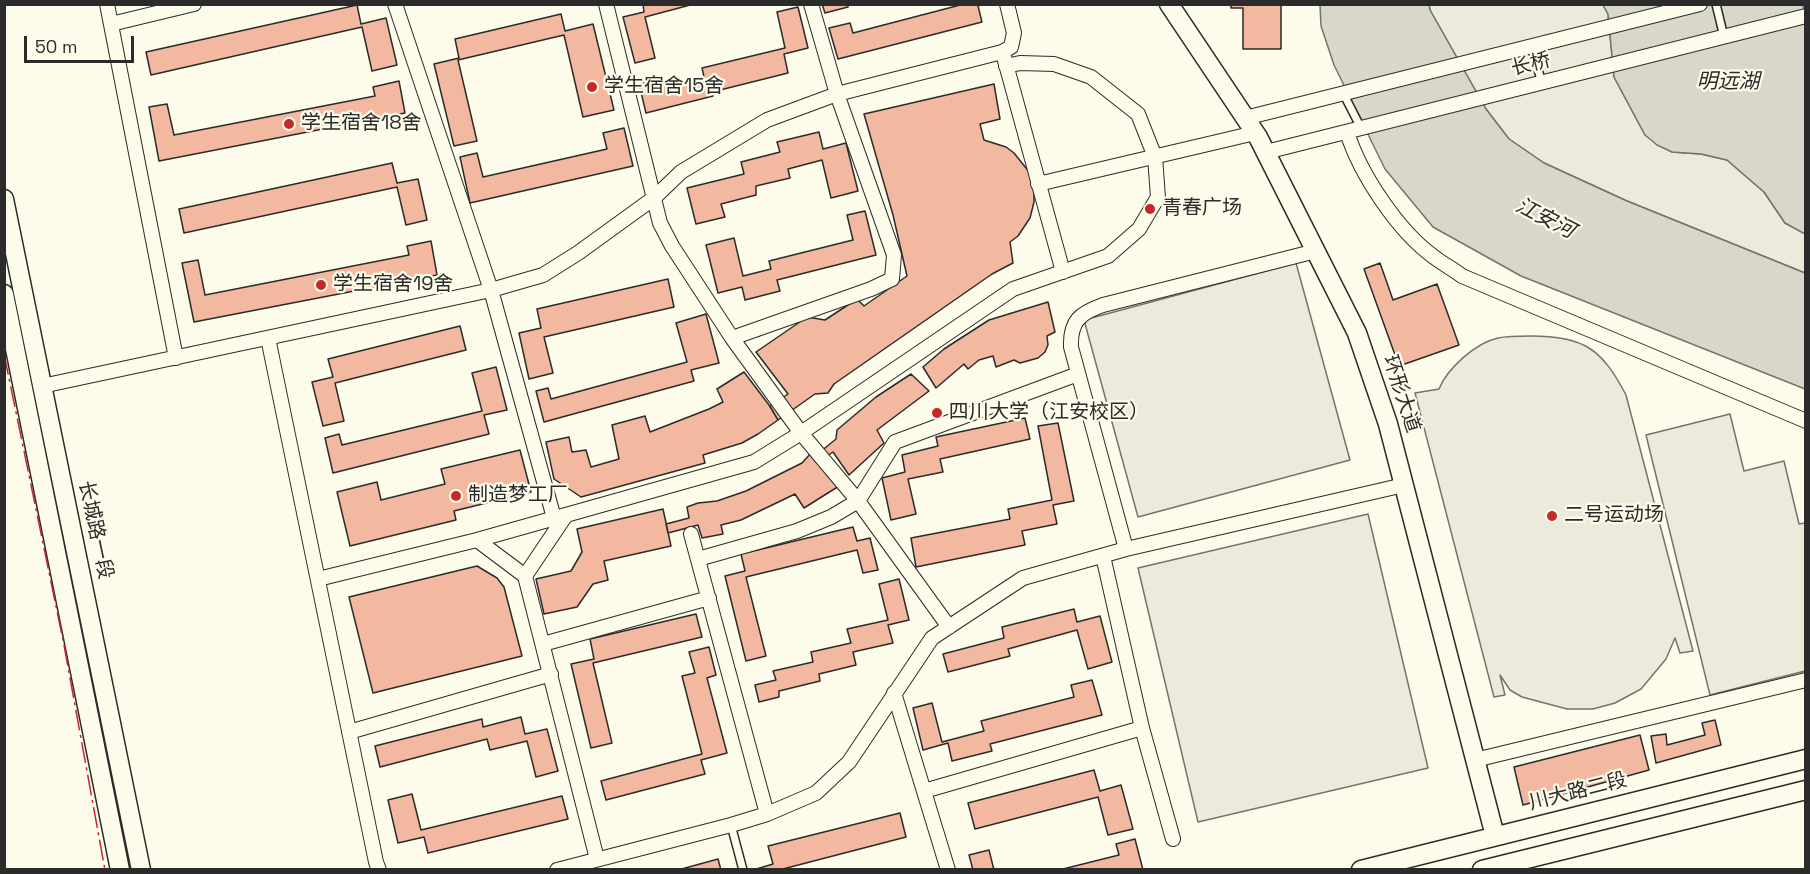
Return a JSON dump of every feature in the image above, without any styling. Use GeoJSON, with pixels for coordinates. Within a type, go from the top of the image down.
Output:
{"type":"FeatureCollection","features":[{"type":"Feature","properties":{"kind":"main road","name":"环形大道"},"geometry":{"type":"LineString","coordinates":[[1169,4],[1266,152],[1357,333],[1388,424],[1495,836]]}},
{"type":"Feature","properties":{"kind":"main road","name":"长城路一段"},"geometry":{"type":"LineString","coordinates":[[4,199],[141,870]]}},
{"type":"Feature","properties":{"kind":"main road"},"geometry":{"type":"LineString","coordinates":[[4,294],[120,870]]}},
{"type":"Feature","properties":{"kind":"main road","name":"川大路二段"},"geometry":{"type":"LineString","coordinates":[[1361,870],[1806,759]]}},
{"type":"Feature","properties":{"kind":"main road"},"geometry":{"type":"LineString","coordinates":[[1482,870],[1806,790]]}},
{"type":"Feature","properties":{"kind":"street"},"geometry":{"type":"LineString","coordinates":[[107,4],[176,358]]}},
{"type":"Feature","properties":{"kind":"street"},"geometry":{"type":"LineString","coordinates":[[111,24],[194,4]]}},
{"type":"Feature","properties":{"kind":"street"},"geometry":{"type":"LineString","coordinates":[[395,4],[491,291],[560,517],[525,576]]}},
{"type":"Feature","properties":{"kind":"street"},"geometry":{"type":"LineString","coordinates":[[606,4],[660,223],[672,246],[732,338],[801,433],[858,501],[949,627]]}},
{"type":"Feature","properties":{"kind":"street"},"geometry":{"type":"LineString","coordinates":[[732,338],[871,289],[892,279],[894,255],[837,94],[811,4]]}},
{"type":"Feature","properties":{"kind":"street"},"geometry":{"type":"LineString","coordinates":[[1007,4],[1014,33],[1011,47],[1004,59],[1063,272]]}},
{"type":"Feature","properties":{"kind":"street","name":"长桥"},"geometry":{"type":"LineString","coordinates":[[1038,184],[1155,157],[1344,93],[1700,4]]}},
{"type":"Feature","properties":{"kind":"street","name":"长桥"},"geometry":{"type":"LineString","coordinates":[[1266,152],[1806,16]]}},
{"type":"Feature","properties":{"kind":"street"},"geometry":{"type":"LineString","coordinates":[[42,386],[491,291],[543,275],[578,253],[654,198],[681,172],[766,120],[837,94],[1004,59],[1020,63],[1054,64],[1091,77],[1138,114],[1155,157],[1158,197],[1139,229],[1108,256],[1013,289],[801,433],[754,462],[477,540],[318,579]]}},
{"type":"Feature","properties":{"kind":"street"},"geometry":{"type":"LineString","coordinates":[[1347,132],[1354,153],[1376,192],[1404,229],[1434,257],[1462,276],[1806,421]]}},
{"type":"Feature","properties":{"kind":"street"},"geometry":{"type":"LineString","coordinates":[[1126,549],[1071,347],[1071,336],[1076,320],[1089,310],[1316,251]]}},
{"type":"Feature","properties":{"kind":"street"},"geometry":{"type":"LineString","coordinates":[[268,338],[379,870]]}},
{"type":"Feature","properties":{"kind":"street"},"geometry":{"type":"LineString","coordinates":[[698,559],[797,531],[831,517],[858,501],[896,442],[1078,374]]}},
{"type":"Feature","properties":{"kind":"street"},"geometry":{"type":"LineString","coordinates":[[557,870],[731,825],[767,814],[816,793],[849,762],[932,638],[1023,578],[1126,549],[1404,485]]}},
{"type":"Feature","properties":{"kind":"street"},"geometry":{"type":"LineString","coordinates":[[691,534],[767,814]]}},
{"type":"Feature","properties":{"kind":"street"},"geometry":{"type":"LineString","coordinates":[[477,540],[525,576],[597,859]]}},
{"type":"Feature","properties":{"kind":"street"},"geometry":{"type":"LineString","coordinates":[[1103,556],[1142,728],[1173,839]]}},
{"type":"Feature","properties":{"kind":"street"},"geometry":{"type":"LineString","coordinates":[[543,644],[709,598]]}},
{"type":"Feature","properties":{"kind":"street"},"geometry":{"type":"LineString","coordinates":[[349,732],[551,674]]}},
{"type":"Feature","properties":{"kind":"street"},"geometry":{"type":"LineString","coordinates":[[1475,760],[1806,680]]}},
{"type":"Feature","properties":{"kind":"street"},"geometry":{"type":"LineString","coordinates":[[894,693],[948,870]]}},
{"type":"Feature","properties":{"kind":"street"},"geometry":{"type":"LineString","coordinates":[[924,791],[1142,728]]}},
{"type":"Feature","properties":{"kind":"lane"},"geometry":{"type":"LineString","coordinates":[[1716,4],[1724,37]]}},
{"type":"Feature","properties":{"kind":"lane"},"geometry":{"type":"LineString","coordinates":[[1531,46],[1542,83]]}},
{"type":"Feature","properties":{"kind":"lane"},"geometry":{"type":"LineString","coordinates":[[1344,93],[1363,128]]}},
{"type":"Feature","properties":{"kind":"lane"},"geometry":{"type":"LineString","coordinates":[[731,825],[743,870]]}},
{"type":"Feature","properties":{"kind":"shaded area"},"geometry":{"type":"Polygon","coordinates":[[[1429,5],[1603,5],[1608,14],[1614,77],[1645,135],[1672,152],[1701,154],[1727,160],[1764,192],[1785,223],[1805,233],[1805,273],[1627,201],[1544,163],[1509,139],[1486,109],[1429,5]]]}},
{"type":"Feature","properties":{"kind":"shaded area"},"geometry":{"type":"Polygon","coordinates":[[[1296,263],[1350,460],[1138,517],[1084,320],[1296,263]]]}},
{"type":"Feature","properties":{"kind":"shaded area","name":"二号运动场"},"geometry":{"type":"Polygon","coordinates":[[[1531,336],[1565,339],[1589,348],[1608,366],[1626,395],[1693,651],[1680,653],[1675,638],[1666,659],[1641,689],[1615,703],[1593,709],[1567,709],[1522,697],[1510,690],[1500,675],[1505,695],[1494,697],[1415,393],[1439,389],[1455,365],[1480,345],[1498,338],[1531,336]]]}},
{"type":"Feature","properties":{"kind":"shaded area","name":"二号运动场"},"geometry":{"type":"Polygon","coordinates":[[[1730,414],[1744,471],[1784,461],[1799,524],[1805,523],[1805,671],[1710,695],[1646,435],[1730,414]]]}},
{"type":"Feature","properties":{"kind":"shaded area"},"geometry":{"type":"Polygon","coordinates":[[[1368,514],[1428,768],[1198,822],[1138,568],[1368,514]]]}},
{"type":"Feature","properties":{"kind":"water","name":"江安河"},"geometry":{"type":"Polygon","coordinates":[[[1320,5],[1429,5],[1486,109],[1509,139],[1544,163],[1627,201],[1805,273],[1805,389],[1521,276],[1433,227],[1385,169],[1334,65],[1321,26],[1320,5]]]}},
{"type":"Feature","properties":{"kind":"water","name":"明远湖"},"geometry":{"type":"Polygon","coordinates":[[[1603,5],[1802,5],[1806,12],[1805,234],[1785,223],[1764,192],[1727,160],[1701,154],[1672,152],[1657,145],[1645,135],[1614,77],[1608,14],[1603,5]]]}},
{"type":"Feature","properties":{"kind":"building"},"geometry":{"type":"Polygon","coordinates":[[[643,4],[694,4],[645,17],[655,58],[635,63],[623,17],[644,12],[643,4]]]}},
{"type":"Feature","properties":{"kind":"building"},"geometry":{"type":"Polygon","coordinates":[[[822,4],[848,4],[848,7],[825,13],[822,4]]]}},
{"type":"Feature","properties":{"kind":"building"},"geometry":{"type":"Polygon","coordinates":[[[964,4],[984,4],[978,6],[982,22],[838,59],[829,28],[850,23],[853,33],[964,4]]]}},
{"type":"Feature","properties":{"kind":"building"},"geometry":{"type":"Polygon","coordinates":[[[1231,4],[1281,4],[1281,49],[1243,49],[1243,8],[1231,8],[1231,4]]]}},
{"type":"Feature","properties":{"kind":"building","name":"学生宿舍18舍"},"geometry":{"type":"Polygon","coordinates":[[[357,5],[361,24],[386,18],[397,65],[372,71],[362,27],[151,75],[146,52],[357,5]]]}},
{"type":"Feature","properties":{"kind":"building"},"geometry":{"type":"Polygon","coordinates":[[[798,7],[808,48],[784,54],[788,73],[712,92],[713,96],[646,113],[639,84],[663,79],[664,86],[704,77],[702,68],[785,48],[777,12],[798,7]]]}},
{"type":"Feature","properties":{"kind":"building","name":"学生宿舍15舍"},"geometry":{"type":"Polygon","coordinates":[[[561,14],[565,31],[593,24],[614,110],[583,117],[564,35],[458,60],[477,141],[454,146],[434,64],[459,58],[455,39],[561,14]]]}},
{"type":"Feature","properties":{"kind":"building","name":"学生宿舍18舍"},"geometry":{"type":"Polygon","coordinates":[[[399,81],[405,113],[159,161],[149,107],[167,104],[174,135],[375,96],[373,87],[399,81]]]}},
{"type":"Feature","properties":{"kind":"building"},"geometry":{"type":"Polygon","coordinates":[[[994,84],[1000,119],[980,124],[984,140],[1006,147],[1014,153],[1030,173],[1034,190],[1030,218],[1018,236],[1010,242],[1013,263],[992,274],[834,384],[828,393],[815,394],[778,420],[770,406],[788,394],[756,352],[807,317],[825,320],[857,299],[864,306],[907,276],[893,215],[864,114],[994,84]]]}},
{"type":"Feature","properties":{"kind":"building","name":"学生宿舍15舍"},"geometry":{"type":"Polygon","coordinates":[[[624,128],[633,166],[470,203],[460,157],[477,153],[483,177],[607,149],[603,133],[624,128]]]}},
{"type":"Feature","properties":{"kind":"building"},"geometry":{"type":"Polygon","coordinates":[[[819,132],[823,149],[846,143],[858,191],[831,198],[822,160],[788,169],[790,178],[756,186],[756,195],[721,204],[725,217],[696,224],[687,188],[744,174],[741,162],[780,152],[777,142],[819,132]]]}},
{"type":"Feature","properties":{"kind":"building","name":"学生宿舍19舍"},"geometry":{"type":"Polygon","coordinates":[[[392,163],[397,183],[418,179],[427,220],[406,225],[397,187],[184,233],[179,209],[392,163]]]}},
{"type":"Feature","properties":{"kind":"building"},"geometry":{"type":"Polygon","coordinates":[[[865,211],[876,255],[777,280],[780,291],[745,300],[742,287],[718,293],[706,245],[734,238],[743,276],[771,269],[769,261],[853,240],[847,215],[865,211]]]}},
{"type":"Feature","properties":{"kind":"building","name":"学生宿舍19舍"},"geometry":{"type":"Polygon","coordinates":[[[431,241],[437,275],[194,322],[182,263],[198,260],[205,295],[409,255],[407,246],[431,241]]]}},
{"type":"Feature","properties":{"kind":"building"},"geometry":{"type":"Polygon","coordinates":[[[1380,263],[1393,300],[1437,284],[1459,345],[1399,366],[1364,269],[1380,263]]]}},
{"type":"Feature","properties":{"kind":"building"},"geometry":{"type":"Polygon","coordinates":[[[668,279],[674,307],[544,337],[553,373],[529,379],[519,333],[541,328],[537,309],[668,279]]]}},
{"type":"Feature","properties":{"kind":"building"},"geometry":{"type":"Polygon","coordinates":[[[1048,302],[1055,332],[1047,336],[1048,345],[1045,352],[1038,358],[1020,363],[1014,360],[996,367],[993,356],[979,360],[968,369],[964,364],[936,388],[923,367],[944,349],[989,320],[1048,302]]]}},
{"type":"Feature","properties":{"kind":"building"},"geometry":{"type":"Polygon","coordinates":[[[706,314],[719,363],[691,370],[694,381],[544,422],[536,391],[548,388],[551,399],[687,362],[676,323],[706,314]]]}},
{"type":"Feature","properties":{"kind":"building"},"geometry":{"type":"Polygon","coordinates":[[[460,326],[466,350],[335,383],[344,421],[323,426],[312,382],[333,377],[328,359],[460,326]]]}},
{"type":"Feature","properties":{"kind":"building"},"geometry":{"type":"Polygon","coordinates":[[[496,367],[507,410],[484,415],[489,434],[333,473],[325,438],[339,434],[342,445],[482,411],[472,373],[496,367]]]}},
{"type":"Feature","properties":{"kind":"building"},"geometry":{"type":"Polygon","coordinates":[[[744,372],[778,420],[758,434],[742,443],[703,455],[705,463],[581,497],[554,479],[546,442],[569,437],[572,452],[586,450],[591,467],[619,459],[612,425],[645,416],[650,432],[709,409],[723,402],[717,389],[744,372]]]}},
{"type":"Feature","properties":{"kind":"building"},"geometry":{"type":"Polygon","coordinates":[[[911,374],[929,391],[877,430],[884,443],[849,475],[833,452],[820,461],[815,456],[836,439],[837,430],[876,397],[911,374]]]}},
{"type":"Feature","properties":{"kind":"building"},"geometry":{"type":"Polygon","coordinates":[[[1025,418],[1030,439],[940,459],[943,472],[908,479],[916,514],[891,520],[882,478],[905,472],[902,455],[938,446],[936,437],[1025,418]]]}},
{"type":"Feature","properties":{"kind":"building"},"geometry":{"type":"Polygon","coordinates":[[[1058,423],[1074,501],[1053,505],[1057,524],[1022,531],[1025,545],[916,567],[911,538],[1010,519],[1008,509],[1052,500],[1038,426],[1058,423]]]}},
{"type":"Feature","properties":{"kind":"building","name":"制造梦工厂"},"geometry":{"type":"Polygon","coordinates":[[[520,450],[531,492],[454,511],[456,520],[350,546],[337,492],[377,482],[381,500],[445,484],[441,469],[520,450]]]}},
{"type":"Feature","properties":{"kind":"building"},"geometry":{"type":"Polygon","coordinates":[[[812,452],[839,486],[804,508],[795,494],[741,520],[721,525],[723,534],[702,538],[698,525],[668,533],[666,524],[689,518],[687,507],[717,501],[746,491],[802,463],[812,452]]]}},
{"type":"Feature","properties":{"kind":"building"},"geometry":{"type":"Polygon","coordinates":[[[663,509],[671,546],[604,561],[608,580],[593,584],[577,607],[544,614],[536,579],[571,571],[582,552],[577,529],[663,509]]]}},
{"type":"Feature","properties":{"kind":"building"},"geometry":{"type":"Polygon","coordinates":[[[853,527],[857,541],[870,538],[878,570],[863,573],[857,550],[746,577],[766,656],[746,661],[725,576],[745,571],[741,554],[853,527]]]}},
{"type":"Feature","properties":{"kind":"building"},"geometry":{"type":"Polygon","coordinates":[[[477,566],[497,578],[504,587],[522,656],[373,693],[349,597],[477,566]]]}},
{"type":"Feature","properties":{"kind":"building"},"geometry":{"type":"Polygon","coordinates":[[[899,579],[909,620],[888,625],[893,643],[853,652],[856,665],[819,674],[820,681],[779,691],[779,697],[759,702],[755,685],[776,680],[773,671],[813,662],[811,652],[851,643],[847,629],[888,620],[879,584],[899,579]]]}},
{"type":"Feature","properties":{"kind":"building"},"geometry":{"type":"Polygon","coordinates":[[[1074,609],[1077,622],[1100,616],[1112,662],[1088,669],[1077,630],[1008,649],[1010,656],[948,672],[943,654],[1004,638],[1002,627],[1074,609]]]}},
{"type":"Feature","properties":{"kind":"building"},"geometry":{"type":"Polygon","coordinates":[[[696,614],[702,637],[593,663],[612,743],[591,748],[571,664],[594,659],[590,639],[696,614]]]}},
{"type":"Feature","properties":{"kind":"building"},"geometry":{"type":"Polygon","coordinates":[[[709,647],[716,675],[707,678],[727,753],[701,760],[705,774],[606,800],[601,781],[702,754],[682,676],[695,673],[689,652],[709,647]]]}},
{"type":"Feature","properties":{"kind":"building"},"geometry":{"type":"Polygon","coordinates":[[[1092,680],[1102,715],[990,744],[992,751],[952,761],[948,743],[923,750],[913,708],[932,703],[942,742],[984,731],[981,721],[1074,697],[1071,685],[1092,680]]]}},
{"type":"Feature","properties":{"kind":"building"},"geometry":{"type":"Polygon","coordinates":[[[521,717],[525,734],[547,729],[558,771],[536,777],[527,741],[490,750],[487,739],[380,767],[375,746],[482,719],[483,727],[521,717]]]}},
{"type":"Feature","properties":{"kind":"building"},"geometry":{"type":"Polygon","coordinates":[[[1715,720],[1721,745],[1656,763],[1651,736],[1666,734],[1667,745],[1705,735],[1702,723],[1715,720]]]}},
{"type":"Feature","properties":{"kind":"building"},"geometry":{"type":"Polygon","coordinates":[[[1640,735],[1649,770],[1523,805],[1514,767],[1640,735]]]}},
{"type":"Feature","properties":{"kind":"building"},"geometry":{"type":"Polygon","coordinates":[[[1094,770],[1100,791],[1121,785],[1133,829],[1108,835],[1098,797],[975,829],[968,803],[1094,770]]]}},
{"type":"Feature","properties":{"kind":"building"},"geometry":{"type":"Polygon","coordinates":[[[412,794],[421,830],[562,796],[568,819],[428,853],[424,837],[398,843],[388,800],[412,794]]]}},
{"type":"Feature","properties":{"kind":"building"},"geometry":{"type":"Polygon","coordinates":[[[900,813],[906,837],[779,870],[753,870],[773,864],[768,846],[900,813]]]}},
{"type":"Feature","properties":{"kind":"building"},"geometry":{"type":"Polygon","coordinates":[[[1135,839],[1143,870],[1059,870],[1119,855],[1116,844],[1135,839]]]}},
{"type":"Feature","properties":{"kind":"building"},"geometry":{"type":"Polygon","coordinates":[[[989,850],[994,870],[973,870],[969,855],[989,850]]]}},
{"type":"Feature","properties":{"kind":"building"},"geometry":{"type":"Polygon","coordinates":[[[718,859],[721,870],[678,870],[718,859]]]}},
{"type":"Feature","properties":{"kind":"power"},"geometry":{"type":"LineString","coordinates":[[4,354],[64,645],[105,870]]}},
{"type":"Feature","properties":{"kind":"place","name":"学生宿舍15舍"},"geometry":{"type":"Point","coordinates":[592,87]}},
{"type":"Feature","properties":{"kind":"place","name":"学生宿舍18舍"},"geometry":{"type":"Point","coordinates":[289,124]}},
{"type":"Feature","properties":{"kind":"place","name":"青春广场"},"geometry":{"type":"Point","coordinates":[1150,209]}},
{"type":"Feature","properties":{"kind":"place","name":"学生宿舍19舍"},"geometry":{"type":"Point","coordinates":[321,285]}},
{"type":"Feature","properties":{"kind":"place","name":"四川大学（江安校区）"},"geometry":{"type":"Point","coordinates":[937,413]}},
{"type":"Feature","properties":{"kind":"place","name":"制造梦工厂"},"geometry":{"type":"Point","coordinates":[456,496]}},
{"type":"Feature","properties":{"kind":"place","name":"二号运动场"},"geometry":{"type":"Point","coordinates":[1552,516]}}]}
